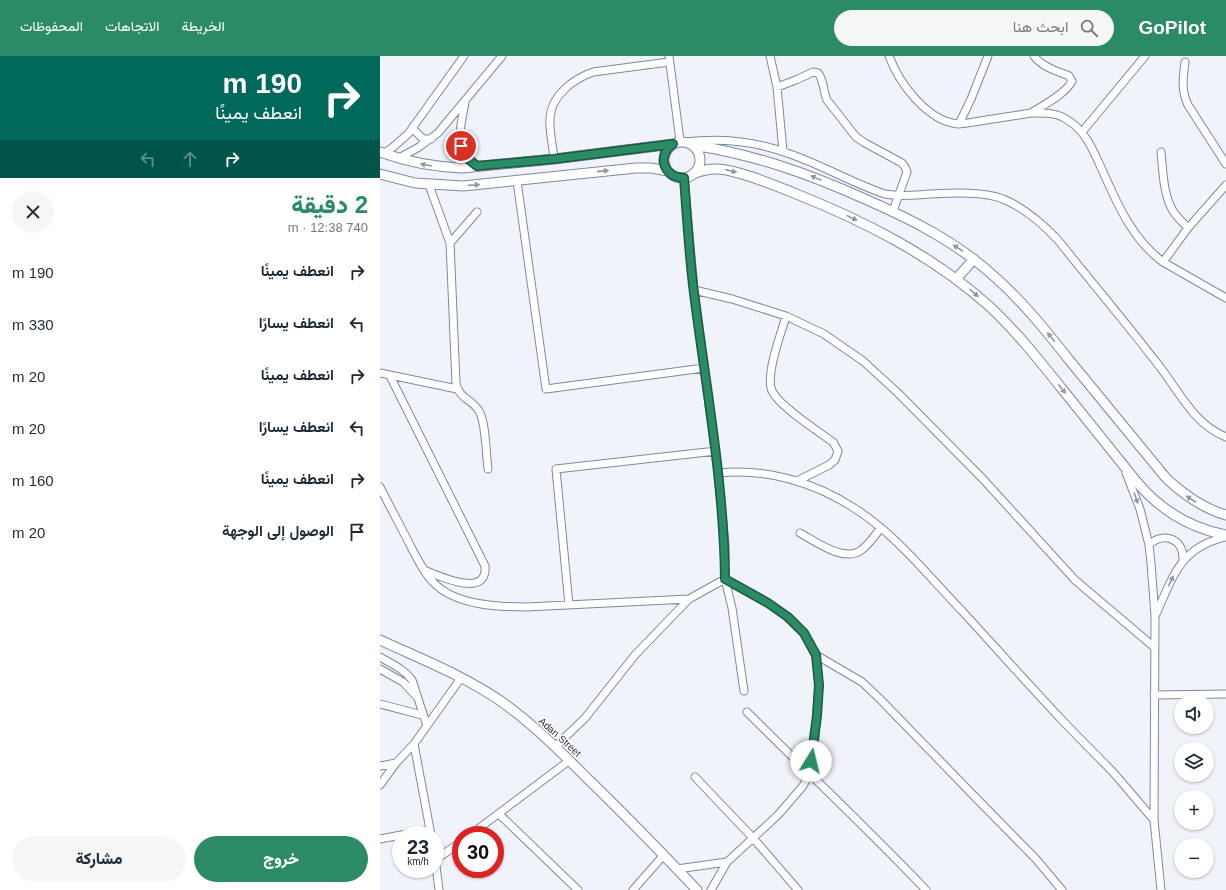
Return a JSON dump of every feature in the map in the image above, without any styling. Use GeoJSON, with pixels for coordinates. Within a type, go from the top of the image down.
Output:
{"type":"FeatureCollection","features":[{"type":"Feature","properties":{"kind":"street"},"geometry":{"type":"LineString","coordinates":[[382,153],[401,142],[413,129],[464,56]]}},
{"type":"Feature","properties":{"kind":"street"},"geometry":{"type":"LineString","coordinates":[[399,158],[420,147],[431,139],[446,124],[502,56]]}},
{"type":"Feature","properties":{"kind":"street"},"geometry":{"type":"LineString","coordinates":[[770,56],[777,87],[783,151]]}},
{"type":"Feature","properties":{"kind":"street"},"geometry":{"type":"LineString","coordinates":[[889,56],[902,81],[918,101],[937,116],[959,124],[1031,113],[1053,113],[1070,121],[1082,132],[1095,155],[1126,220],[1139,239],[1153,255],[1226,298]]}},
{"type":"Feature","properties":{"kind":"street"},"geometry":{"type":"LineString","coordinates":[[959,124],[971,99],[988,56]]}},
{"type":"Feature","properties":{"kind":"street"},"geometry":{"type":"LineString","coordinates":[[1031,113],[1055,97],[1072,81],[1069,76],[1056,71],[1037,60],[1034,56]]}},
{"type":"Feature","properties":{"kind":"street"},"geometry":{"type":"LineString","coordinates":[[1082,132],[1145,56]]}},
{"type":"Feature","properties":{"kind":"street"},"geometry":{"type":"LineString","coordinates":[[554,159],[550,120],[551,113],[559,96],[576,80],[593,72],[669,59],[683,143],[698,153],[700,162],[696,170],[688,176]]}},
{"type":"Feature","properties":{"kind":"street"},"geometry":{"type":"LineString","coordinates":[[1185,62],[1183,92],[1188,106],[1226,164]]}},
{"type":"Feature","properties":{"kind":"street"},"geometry":{"type":"LineString","coordinates":[[777,87],[813,72],[818,73],[822,79],[824,93],[827,100],[856,137],[902,163],[906,167],[907,172],[893,211]]}},
{"type":"Feature","properties":{"kind":"street"},"geometry":{"type":"LineString","coordinates":[[465,101],[460,130],[460,141],[463,152],[467,158],[477,166]]}},
{"type":"Feature","properties":{"kind":"street"},"geometry":{"type":"LineString","coordinates":[[413,129],[423,139],[431,139]]}},
{"type":"Feature","properties":{"kind":"street"},"geometry":{"type":"LineString","coordinates":[[382,153],[432,166],[462,168],[554,159],[713,140],[734,141],[755,144],[783,151],[873,190],[899,197],[955,194],[984,195],[1002,198],[1021,208],[1042,223],[1058,240],[1161,368],[1192,413],[1206,426],[1226,437]]}},
{"type":"Feature","properties":{"kind":"street"},"geometry":{"type":"LineString","coordinates":[[668,171],[664,163],[666,150],[683,143],[748,156],[794,170],[832,184],[919,224],[974,259],[1008,288],[1175,486],[1199,504],[1226,515]]}},
{"type":"Feature","properties":{"kind":"street"},"geometry":{"type":"LineString","coordinates":[[1161,152],[1164,181],[1168,198],[1173,210],[1188,228]]}},
{"type":"Feature","properties":{"kind":"street"},"geometry":{"type":"LineString","coordinates":[[380,174],[429,185],[463,186],[636,168],[651,168],[668,171],[675,176],[688,176],[708,169],[728,170],[805,197],[854,219],[894,240],[921,255],[956,279],[989,307],[1024,342],[1144,491],[1168,512],[1195,526],[1226,536]]}},
{"type":"Feature","properties":{"kind":"street"},"geometry":{"type":"LineString","coordinates":[[688,176],[694,290],[716,450],[725,544],[725,579],[733,615],[744,691]]}},
{"type":"Feature","properties":{"kind":"street"},"geometry":{"type":"LineString","coordinates":[[517,181],[546,389],[704,368]]}},
{"type":"Feature","properties":{"kind":"street"},"geometry":{"type":"LineString","coordinates":[[429,185],[450,243],[457,389],[460,395],[477,408],[481,414],[488,469]]}},
{"type":"Feature","properties":{"kind":"street"},"geometry":{"type":"LineString","coordinates":[[1163,262],[1188,228],[1226,185]]}},
{"type":"Feature","properties":{"kind":"street"},"geometry":{"type":"LineString","coordinates":[[450,243],[477,212]]}},
{"type":"Feature","properties":{"kind":"street"},"geometry":{"type":"LineString","coordinates":[[956,279],[974,259]]}},
{"type":"Feature","properties":{"kind":"street"},"geometry":{"type":"LineString","coordinates":[[694,290],[732,299],[786,316],[824,334],[863,361],[898,393],[982,478],[1074,580],[1154,647]]}},
{"type":"Feature","properties":{"kind":"street"},"geometry":{"type":"LineString","coordinates":[[786,316],[772,366],[770,380],[771,389],[779,401],[832,442],[838,451],[835,460],[829,465],[797,481]]}},
{"type":"Feature","properties":{"kind":"street"},"geometry":{"type":"LineString","coordinates":[[380,373],[457,389]]}},
{"type":"Feature","properties":{"kind":"street"},"geometry":{"type":"LineString","coordinates":[[390,376],[485,566],[485,574],[480,580],[473,583],[462,584],[424,570]]}},
{"type":"Feature","properties":{"kind":"street"},"geometry":{"type":"LineString","coordinates":[[569,606],[556,469],[716,450]]}},
{"type":"Feature","properties":{"kind":"street"},"geometry":{"type":"LineString","coordinates":[[1121,462],[1139,504],[1149,545],[1155,616],[1154,820],[1161,890]]}},
{"type":"Feature","properties":{"kind":"street"},"geometry":{"type":"LineString","coordinates":[[718,473],[755,472],[797,481],[827,492],[855,508],[881,528],[915,560],[1062,720],[1113,772],[1154,820]]}},
{"type":"Feature","properties":{"kind":"street"},"geometry":{"type":"LineString","coordinates":[[380,487],[424,570],[435,584],[443,590],[462,599],[476,603],[504,607],[569,606],[688,599]]}},
{"type":"Feature","properties":{"kind":"street"},"geometry":{"type":"LineString","coordinates":[[800,533],[835,552],[846,555],[860,552],[881,528]]}},
{"type":"Feature","properties":{"kind":"street"},"geometry":{"type":"LineString","coordinates":[[1155,616],[1172,578],[1183,560],[1200,547],[1226,536]]}},
{"type":"Feature","properties":{"kind":"street"},"geometry":{"type":"LineString","coordinates":[[1149,545],[1156,539],[1160,538],[1174,540],[1180,546],[1183,560]]}},
{"type":"Feature","properties":{"kind":"street"},"geometry":{"type":"LineString","coordinates":[[555,747],[585,718],[635,655],[688,599],[725,579]]}},
{"type":"Feature","properties":{"kind":"street"},"geometry":{"type":"LineString","coordinates":[[711,890],[728,862],[794,797],[803,786],[809,774],[814,749],[819,685],[816,655],[804,633],[788,617],[768,603],[725,579]]}},
{"type":"Feature","properties":{"kind":"street","name":"Adan Street"},"geometry":{"type":"LineString","coordinates":[[380,640],[461,678],[502,702],[570,760],[697,890]]}},
{"type":"Feature","properties":{"kind":"street"},"geometry":{"type":"LineString","coordinates":[[816,655],[862,682],[879,698],[1036,858],[1062,890]]}},
{"type":"Feature","properties":{"kind":"street"},"geometry":{"type":"LineString","coordinates":[[380,657],[408,674],[412,680],[422,715],[427,726]]}},
{"type":"Feature","properties":{"kind":"street"},"geometry":{"type":"LineString","coordinates":[[380,669],[403,682],[418,698]]}},
{"type":"Feature","properties":{"kind":"street"},"geometry":{"type":"LineString","coordinates":[[380,785],[396,763],[414,744],[461,678]]}},
{"type":"Feature","properties":{"kind":"street"},"geometry":{"type":"LineString","coordinates":[[1154,695],[1226,694]]}},
{"type":"Feature","properties":{"kind":"street"},"geometry":{"type":"LineString","coordinates":[[380,704],[422,715]]}},
{"type":"Feature","properties":{"kind":"street"},"geometry":{"type":"LineString","coordinates":[[748,712],[809,774],[837,799],[926,890]]}},
{"type":"Feature","properties":{"kind":"street"},"geometry":{"type":"LineString","coordinates":[[414,744],[430,826]]}},
{"type":"Feature","properties":{"kind":"street"},"geometry":{"type":"LineString","coordinates":[[482,826],[570,760]]}},
{"type":"Feature","properties":{"kind":"street"},"geometry":{"type":"LineString","coordinates":[[380,766],[396,763]]}},
{"type":"Feature","properties":{"kind":"street"},"geometry":{"type":"LineString","coordinates":[[695,777],[753,838],[798,890]]}},
{"type":"Feature","properties":{"kind":"street"},"geometry":{"type":"LineString","coordinates":[[499,814],[578,890]]}},
{"type":"Feature","properties":{"kind":"street"},"geometry":{"type":"LineString","coordinates":[[380,839],[392,837]]}},
{"type":"Feature","properties":{"kind":"street"},"geometry":{"type":"LineString","coordinates":[[633,890],[663,856]]}},
{"type":"Feature","properties":{"kind":"street"},"geometry":{"type":"LineString","coordinates":[[677,869],[728,862]]}},
{"type":"Feature","properties":{"kind":"street"},"geometry":{"type":"LineString","coordinates":[[437,878],[439,890]]}},
{"type":"Feature","properties":{"kind":"route"},"geometry":{"type":"LineString","coordinates":[[461,146],[463,152],[471,163],[477,166],[627,151],[673,144],[669,146],[664,154],[664,163],[665,167],[671,174],[684,178],[694,290],[716,450],[725,544],[725,579],[768,603],[788,617],[804,633],[810,642],[816,655],[819,685],[814,749],[811,761]]}}]}
